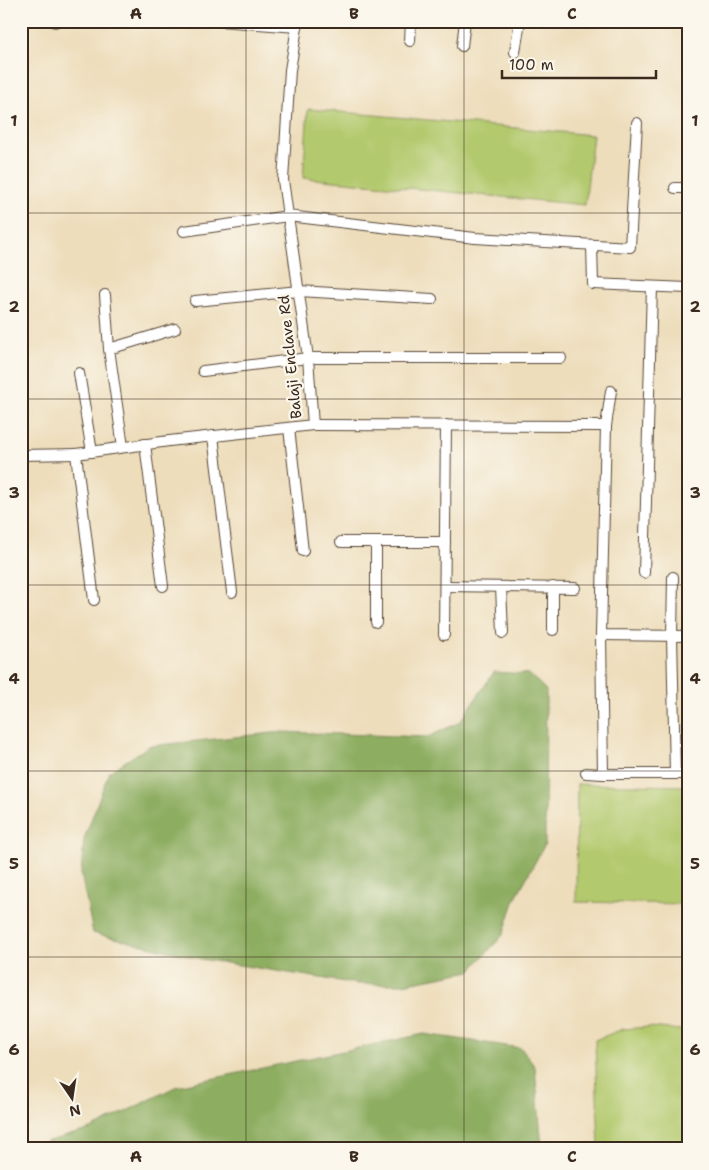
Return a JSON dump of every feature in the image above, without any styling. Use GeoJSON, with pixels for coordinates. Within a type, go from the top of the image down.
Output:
{"type":"FeatureCollection","features":[{"type":"Feature","properties":{"kind":"street"},"geometry":{"type":"LineString","coordinates":[[219,21],[298,24]]}},
{"type":"Feature","properties":{"kind":"street"},"geometry":{"type":"LineString","coordinates":[[410,41],[412,21]]}},
{"type":"Feature","properties":{"kind":"street"},"geometry":{"type":"LineString","coordinates":[[462,46],[465,21]]}},
{"type":"Feature","properties":{"kind":"street"},"geometry":{"type":"LineString","coordinates":[[515,52],[520,21]]}},
{"type":"Feature","properties":{"kind":"street","name":"Balaji Enclave Rd"},"geometry":{"type":"LineString","coordinates":[[21,455],[76,454],[145,444],[313,425],[308,358],[283,180],[290,70],[298,24]]}},
{"type":"Feature","properties":{"kind":"street"},"geometry":{"type":"LineString","coordinates":[[184,231],[288,216],[475,238],[630,248],[637,122]]}},
{"type":"Feature","properties":{"kind":"street"},"geometry":{"type":"LineString","coordinates":[[675,188],[688,188]]}},
{"type":"Feature","properties":{"kind":"street"},"geometry":{"type":"LineString","coordinates":[[592,245],[593,284],[688,288]]}},
{"type":"Feature","properties":{"kind":"street"},"geometry":{"type":"LineString","coordinates":[[644,573],[652,286]]}},
{"type":"Feature","properties":{"kind":"street"},"geometry":{"type":"LineString","coordinates":[[196,301],[299,291],[432,299]]}},
{"type":"Feature","properties":{"kind":"street"},"geometry":{"type":"LineString","coordinates":[[106,295],[109,349],[123,447]]}},
{"type":"Feature","properties":{"kind":"street"},"geometry":{"type":"LineString","coordinates":[[109,349],[175,329]]}},
{"type":"Feature","properties":{"kind":"street"},"geometry":{"type":"LineString","coordinates":[[203,371],[308,358],[561,358]]}},
{"type":"Feature","properties":{"kind":"street"},"geometry":{"type":"LineString","coordinates":[[80,374],[92,452]]}},
{"type":"Feature","properties":{"kind":"street"},"geometry":{"type":"LineString","coordinates":[[603,774],[601,635],[606,426],[611,391]]}},
{"type":"Feature","properties":{"kind":"street"},"geometry":{"type":"LineString","coordinates":[[313,425],[606,426]]}},
{"type":"Feature","properties":{"kind":"street"},"geometry":{"type":"LineString","coordinates":[[444,635],[446,426]]}},
{"type":"Feature","properties":{"kind":"street"},"geometry":{"type":"LineString","coordinates":[[289,428],[303,551]]}},
{"type":"Feature","properties":{"kind":"street"},"geometry":{"type":"LineString","coordinates":[[213,436],[232,592]]}},
{"type":"Feature","properties":{"kind":"street"},"geometry":{"type":"LineString","coordinates":[[145,444],[163,586]]}},
{"type":"Feature","properties":{"kind":"street"},"geometry":{"type":"LineString","coordinates":[[76,454],[94,600]]}},
{"type":"Feature","properties":{"kind":"street"},"geometry":{"type":"LineString","coordinates":[[341,542],[445,542]]}},
{"type":"Feature","properties":{"kind":"street"},"geometry":{"type":"LineString","coordinates":[[376,542],[376,622]]}},
{"type":"Feature","properties":{"kind":"street"},"geometry":{"type":"LineString","coordinates":[[673,577],[672,636],[675,774]]}},
{"type":"Feature","properties":{"kind":"street"},"geometry":{"type":"LineString","coordinates":[[445,586],[575,588]]}},
{"type":"Feature","properties":{"kind":"street"},"geometry":{"type":"LineString","coordinates":[[501,587],[503,633]]}},
{"type":"Feature","properties":{"kind":"street"},"geometry":{"type":"LineString","coordinates":[[553,630],[554,587]]}},
{"type":"Feature","properties":{"kind":"street"},"geometry":{"type":"LineString","coordinates":[[601,635],[688,636]]}},
{"type":"Feature","properties":{"kind":"street"},"geometry":{"type":"LineString","coordinates":[[586,773],[688,774]]}},
{"type":"Feature","properties":{"kind":"green space"},"geometry":{"type":"Polygon","coordinates":[[[308,109],[593,135],[585,205],[303,178],[308,109]]]}},
{"type":"Feature","properties":{"kind":"green space"},"geometry":{"type":"Polygon","coordinates":[[[494,672],[529,674],[546,690],[545,844],[515,899],[503,935],[470,971],[403,984],[358,984],[201,959],[93,933],[81,874],[84,839],[109,772],[149,746],[282,732],[428,737],[460,722],[494,672]]]}},
{"type":"Feature","properties":{"kind":"green space"},"geometry":{"type":"Polygon","coordinates":[[[577,784],[688,786],[688,904],[576,902],[577,784]]]}},
{"type":"Feature","properties":{"kind":"green space"},"geometry":{"type":"Polygon","coordinates":[[[649,1027],[680,1030],[688,1034],[688,1149],[599,1149],[595,1040],[623,1029],[649,1027]]]}},
{"type":"Feature","properties":{"kind":"green space"},"geometry":{"type":"Polygon","coordinates":[[[424,1034],[521,1048],[535,1067],[542,1149],[21,1149],[91,1129],[177,1086],[424,1034]]]}}]}
